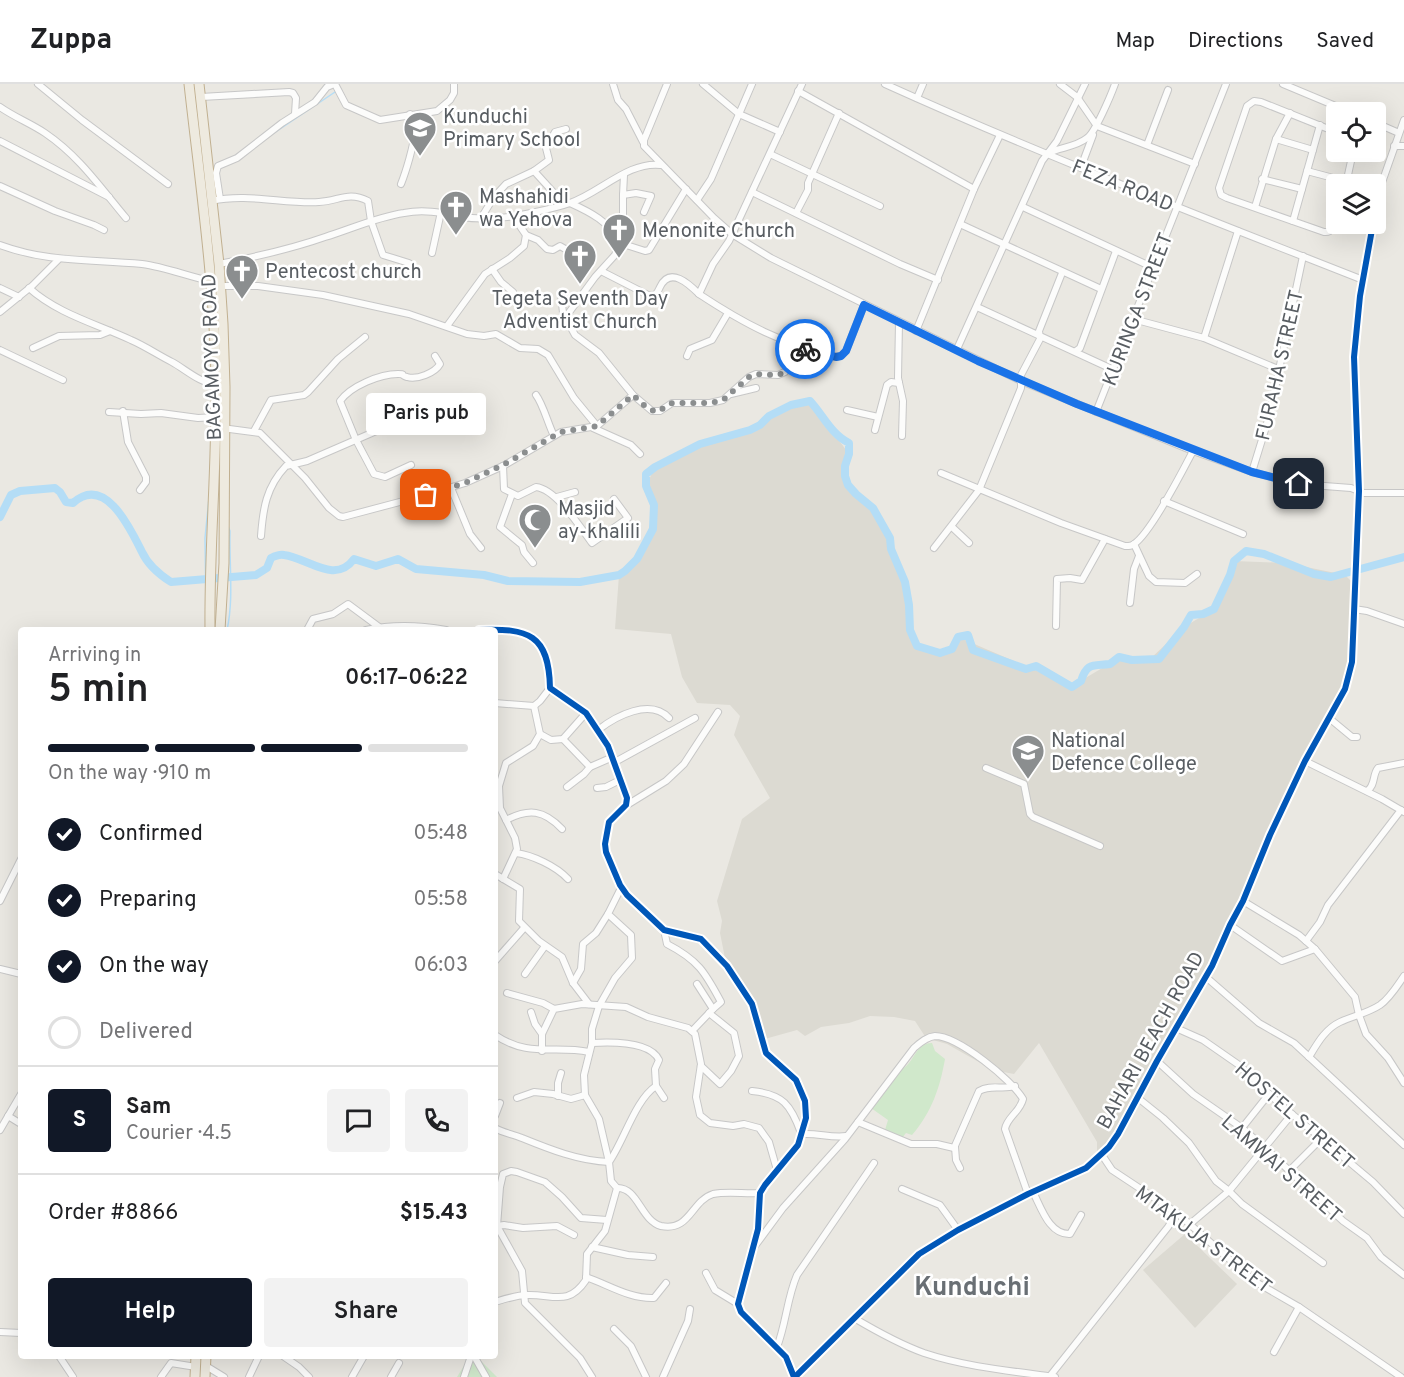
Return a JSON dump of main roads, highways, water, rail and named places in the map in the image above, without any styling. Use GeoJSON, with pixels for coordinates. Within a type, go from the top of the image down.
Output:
{"type":"FeatureCollection","features":[{"type":"Feature","properties":{"kind":"highway","name":"BAGAMOYO ROAD"},"geometry":{"type":"LineString","coordinates":[[189,84],[210,280],[216,417],[220,428],[210,562],[210,627]]}},
{"type":"Feature","properties":{"kind":"highway","name":"BAGAMOYO ROAD"},"geometry":{"type":"LineString","coordinates":[[199,84],[216,200],[220,286],[220,428],[224,563],[220,627]]}},
{"type":"Feature","properties":{"kind":"highway"},"geometry":{"type":"LineString","coordinates":[[198,1359],[205,1377]]}},
{"type":"Feature","properties":{"kind":"highway"},"geometry":{"type":"LineString","coordinates":[[195,1377],[204,1359]]}},
{"type":"Feature","properties":{"kind":"waterway"},"geometry":{"type":"LineString","coordinates":[[274,133],[335,92]]}},
{"type":"Feature","properties":{"kind":"waterway"},"geometry":{"type":"LineString","coordinates":[[0,517],[11,495],[20,491],[55,488],[66,502],[73,503],[85,496],[96,495],[106,499],[115,508],[131,530],[148,561],[171,582],[256,575],[267,568],[271,558],[277,555],[293,557],[330,570],[338,570],[347,566],[354,559],[376,566],[398,559],[416,569],[484,575],[508,581],[580,582],[619,575],[637,559],[653,529],[654,505],[646,486],[646,474],[700,444],[750,430],[760,425],[769,416],[791,405],[810,401],[832,429],[849,443],[849,454],[845,466],[848,485],[873,508],[890,538],[891,549],[905,582],[910,630],[917,646],[940,653],[952,649],[958,637],[968,635],[973,650],[1026,669],[1036,666],[1072,687],[1081,681],[1091,666],[1110,664],[1119,657],[1132,660],[1159,659],[1191,615],[1203,614],[1214,609],[1234,561],[1246,551],[1264,554],[1314,574],[1331,577],[1404,557]]}},
{"type":"Feature","properties":{"kind":"waterway"},"geometry":{"type":"LineString","coordinates":[[206,609],[205,538],[209,498]]}},
{"type":"Feature","properties":{"kind":"waterway"},"geometry":{"type":"LineString","coordinates":[[228,526],[231,593],[228,627]]}},
{"type":"Feature","properties":{"kind":"place","name":"Kunduchi Primary School"},"geometry":{"type":"Point","coordinates":[420,157]}},
{"type":"Feature","properties":{"kind":"place","name":"Mashahidi wa Yehova"},"geometry":{"type":"Point","coordinates":[456,236]}},
{"type":"Feature","properties":{"kind":"place","name":"Menonite Church"},"geometry":{"type":"Point","coordinates":[619,259]}},
{"type":"Feature","properties":{"kind":"place","name":"Tegeta Seventh Day Adventist Church"},"geometry":{"type":"Point","coordinates":[580,285]}},
{"type":"Feature","properties":{"kind":"place","name":"Pentecost church"},"geometry":{"type":"Point","coordinates":[242,300]}},
{"type":"Feature","properties":{"kind":"place","name":"Paris pub"},"geometry":{"type":"Point","coordinates":[426,495]}},
{"type":"Feature","properties":{"kind":"place","name":"Masjid ay-khalili"},"geometry":{"type":"Point","coordinates":[535,549]}},
{"type":"Feature","properties":{"kind":"place","name":"National Defence College"},"geometry":{"type":"Point","coordinates":[1028,780]}},
{"type":"Feature","properties":{"kind":"district","name":"Kunduchi"},"geometry":{"type":"Point","coordinates":[972,1286]}}]}
